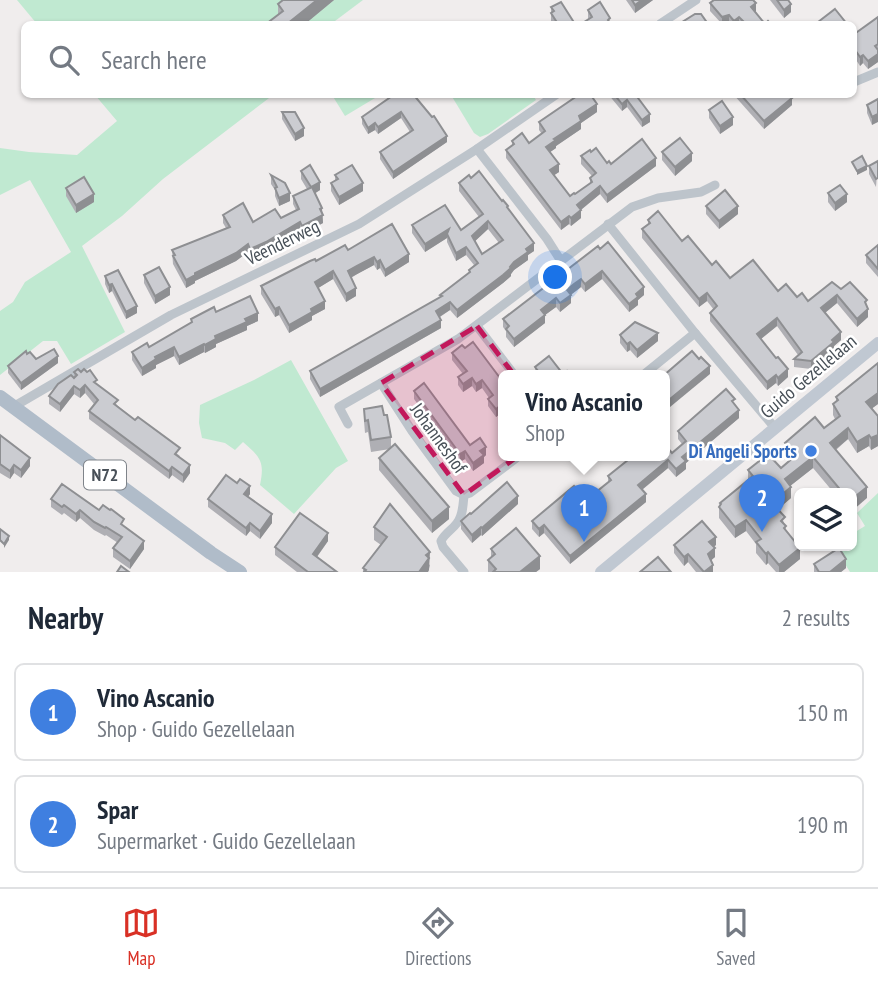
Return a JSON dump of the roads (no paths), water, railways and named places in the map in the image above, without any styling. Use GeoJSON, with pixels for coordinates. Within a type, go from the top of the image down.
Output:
{"type":"FeatureCollection","features":[{"type":"Feature","properties":{"kind":"main road","name":"Guido Gezellelaan"},"geometry":{"type":"LineString","coordinates":[[601,572],[878,343]]}},
{"type":"Feature","properties":{"kind":"main road","name":"N72"},"geometry":{"type":"LineString","coordinates":[[0,397],[240,572]]}},
{"type":"Feature","properties":{"kind":"main road","name":"N72"},"geometry":{"type":"LineString","coordinates":[[211,553],[228,572]]}},
{"type":"Feature","properties":{"kind":"street"},"geometry":{"type":"LineString","coordinates":[[664,21],[696,0]]}},
{"type":"Feature","properties":{"kind":"street"},"geometry":{"type":"LineString","coordinates":[[857,80],[878,72]]}},
{"type":"Feature","properties":{"kind":"street","name":"Veenderweg"},"geometry":{"type":"LineString","coordinates":[[13,407],[172,315],[359,224],[551,98]]}},
{"type":"Feature","properties":{"kind":"street"},"geometry":{"type":"LineString","coordinates":[[477,149],[561,261]]}},
{"type":"Feature","properties":{"kind":"street"},"geometry":{"type":"LineString","coordinates":[[348,424],[339,407],[458,340],[632,207],[658,198],[689,195],[715,185]]}},
{"type":"Feature","properties":{"kind":"street"},"geometry":{"type":"LineString","coordinates":[[608,224],[775,428]]}},
{"type":"Feature","properties":{"kind":"street"},"geometry":{"type":"LineString","coordinates":[[477,327],[509,370]]}},
{"type":"Feature","properties":{"kind":"street"},"geometry":{"type":"LineString","coordinates":[[649,370],[695,332]]}},
{"type":"Feature","properties":{"kind":"street","name":"Johanneshof"},"geometry":{"type":"LineString","coordinates":[[381,383],[411,431],[456,491],[464,495],[470,493],[513,461]]}},
{"type":"Feature","properties":{"kind":"street"},"geometry":{"type":"LineString","coordinates":[[464,495],[461,517],[441,541],[464,572]]}},
{"type":"Feature","properties":{"kind":"place","name":"Di Angeli Sports"},"geometry":{"type":"Point","coordinates":[811,451]}},
{"type":"Feature","properties":{"kind":"place","name":"Spar"},"geometry":{"type":"Point","coordinates":[762,532]}},
{"type":"Feature","properties":{"kind":"place","name":"Vino Ascanio"},"geometry":{"type":"Point","coordinates":[584,542]}}]}
